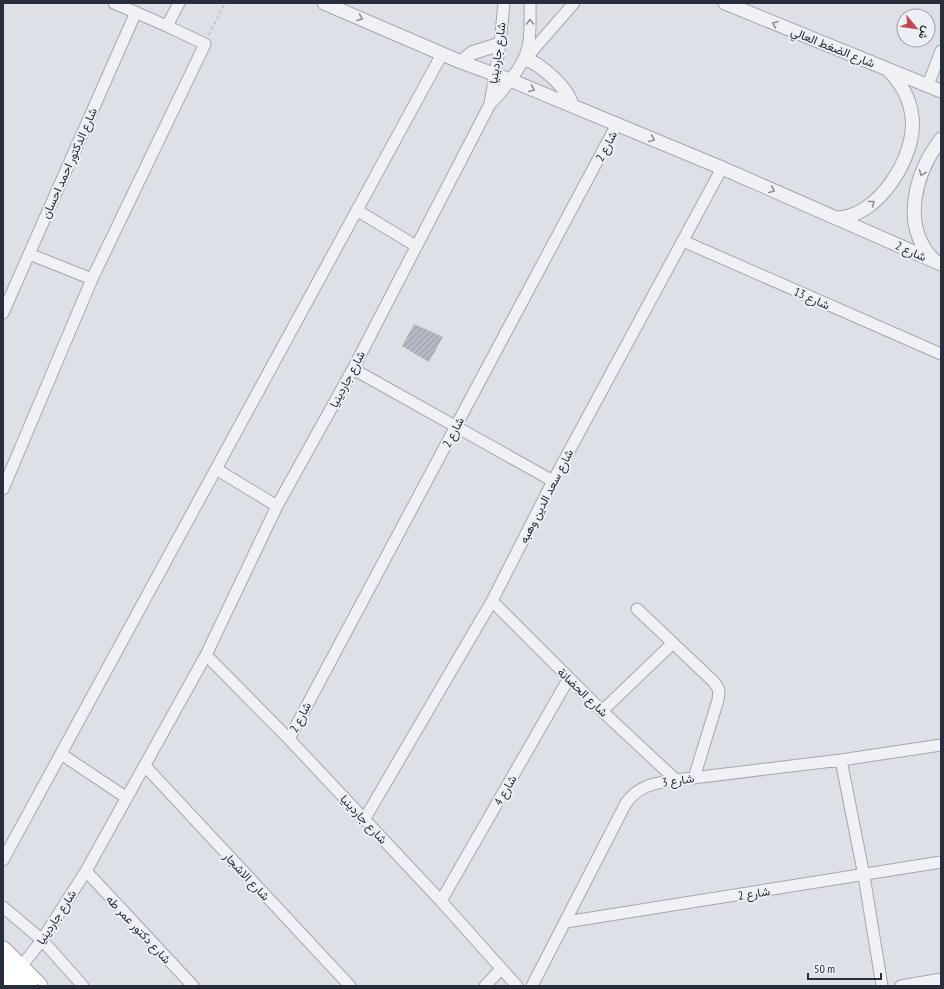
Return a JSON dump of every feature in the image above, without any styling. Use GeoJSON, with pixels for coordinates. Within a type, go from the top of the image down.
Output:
{"type":"FeatureCollection","features":[{"type":"Feature","properties":{"kind":"highway"},"geometry":{"type":"LineString","coordinates":[[3,972],[18,986]]}},
{"type":"Feature","properties":{"kind":"main road"},"geometry":{"type":"LineString","coordinates":[[3,950],[38,985]]}},
{"type":"Feature","properties":{"kind":"street"},"geometry":{"type":"LineString","coordinates":[[3,489],[92,279],[205,44],[114,3]]}},
{"type":"Feature","properties":{"kind":"street"},"geometry":{"type":"LineString","coordinates":[[167,26],[179,3]]}},
{"type":"Feature","properties":{"kind":"street","name":"شارع 2"},"geometry":{"type":"LineString","coordinates":[[324,3],[461,62],[572,105],[722,168],[939,263]]}},
{"type":"Feature","properties":{"kind":"street","name":"شارع جاردينيا"},"geometry":{"type":"LineString","coordinates":[[490,104],[500,44],[504,3]]}},
{"type":"Feature","properties":{"kind":"street","name":"شارع جاردينيا"},"geometry":{"type":"LineString","coordinates":[[20,968],[42,940],[86,871],[145,766],[206,655],[277,506],[352,370],[490,104],[500,94],[525,59],[530,40],[530,3]]}},
{"type":"Feature","properties":{"kind":"street"},"geometry":{"type":"LineString","coordinates":[[572,105],[566,93],[541,67],[534,62],[525,59],[574,3]]}},
{"type":"Feature","properties":{"kind":"street","name":"شارع الضغط العالي"},"geometry":{"type":"LineString","coordinates":[[725,3],[941,91]]}},
{"type":"Feature","properties":{"kind":"street","name":"شارع الدكتور احمد احسان"},"geometry":{"type":"LineString","coordinates":[[3,313],[136,12]]}},
{"type":"Feature","properties":{"kind":"street"},"geometry":{"type":"LineString","coordinates":[[461,62],[472,53],[500,44]]}},
{"type":"Feature","properties":{"kind":"street"},"geometry":{"type":"LineString","coordinates":[[928,85],[941,51]]}},
{"type":"Feature","properties":{"kind":"street"},"geometry":{"type":"LineString","coordinates":[[3,860],[358,211],[442,54]]}},
{"type":"Feature","properties":{"kind":"street"},"geometry":{"type":"LineString","coordinates":[[837,218],[847,218],[858,213],[877,199],[892,181],[908,150],[912,128],[910,107],[902,87],[888,70]]}},
{"type":"Feature","properties":{"kind":"street","name":"شارع 2"},"geometry":{"type":"LineString","coordinates":[[289,739],[617,124]]}},
{"type":"Feature","properties":{"kind":"street"},"geometry":{"type":"LineString","coordinates":[[939,263],[929,254],[919,235],[916,224],[914,201],[923,169],[941,139]]}},
{"type":"Feature","properties":{"kind":"street","name":"شارع سعد الدين وهبه"},"geometry":{"type":"LineString","coordinates":[[364,820],[492,601],[553,481],[722,168]]}},
{"type":"Feature","properties":{"kind":"street"},"geometry":{"type":"LineString","coordinates":[[358,211],[416,246]]}},
{"type":"Feature","properties":{"kind":"street","name":"شارع 13"},"geometry":{"type":"LineString","coordinates":[[683,241],[941,354]]}},
{"type":"Feature","properties":{"kind":"street"},"geometry":{"type":"LineString","coordinates":[[30,254],[92,279]]}},
{"type":"Feature","properties":{"kind":"street"},"geometry":{"type":"LineString","coordinates":[[352,370],[553,481]]}},
{"type":"Feature","properties":{"kind":"street"},"geometry":{"type":"LineString","coordinates":[[216,469],[277,506]]}},
{"type":"Feature","properties":{"kind":"street","name":"شارع الحضانة"},"geometry":{"type":"LineString","coordinates":[[492,601],[569,678],[676,780]]}},
{"type":"Feature","properties":{"kind":"street"},"geometry":{"type":"LineString","coordinates":[[637,609],[714,682],[720,690],[694,778]]}},
{"type":"Feature","properties":{"kind":"street"},"geometry":{"type":"LineString","coordinates":[[602,710],[673,643]]}},
{"type":"Feature","properties":{"kind":"street","name":"شارع جاردينيا"},"geometry":{"type":"LineString","coordinates":[[206,655],[289,739],[441,901],[517,986]]}},
{"type":"Feature","properties":{"kind":"street","name":"شارع 4"},"geometry":{"type":"LineString","coordinates":[[441,901],[569,678]]}},
{"type":"Feature","properties":{"kind":"street","name":"شارع 3"},"geometry":{"type":"LineString","coordinates":[[532,986],[631,796],[645,786],[676,780],[842,760],[941,745]]}},
{"type":"Feature","properties":{"kind":"street"},"geometry":{"type":"LineString","coordinates":[[61,754],[127,798]]}},
{"type":"Feature","properties":{"kind":"street"},"geometry":{"type":"LineString","coordinates":[[842,760],[864,876],[882,986]]}},
{"type":"Feature","properties":{"kind":"street","name":"شارع الاشجار"},"geometry":{"type":"LineString","coordinates":[[145,766],[350,986]]}},
{"type":"Feature","properties":{"kind":"street","name":"شارع 2"},"geometry":{"type":"LineString","coordinates":[[566,922],[864,876],[941,862]]}},
{"type":"Feature","properties":{"kind":"street","name":"شارع دكتور عمر طه"},"geometry":{"type":"LineString","coordinates":[[86,871],[193,986]]}},
{"type":"Feature","properties":{"kind":"street"},"geometry":{"type":"LineString","coordinates":[[3,908],[42,940],[83,986]]}},
{"type":"Feature","properties":{"kind":"street"},"geometry":{"type":"LineString","coordinates":[[485,986],[501,969]]}},
{"type":"Feature","properties":{"kind":"street"},"geometry":{"type":"LineString","coordinates":[[901,986],[941,978]]}},
{"type":"Feature","properties":{"kind":"path"},"geometry":{"type":"LineString","coordinates":[[205,44],[225,3]]}},
{"type":"Feature","properties":{"kind":"building"},"geometry":{"type":"Polygon","coordinates":[[[414,324],[443,337],[429,362],[402,346],[414,324]]]}}]}
